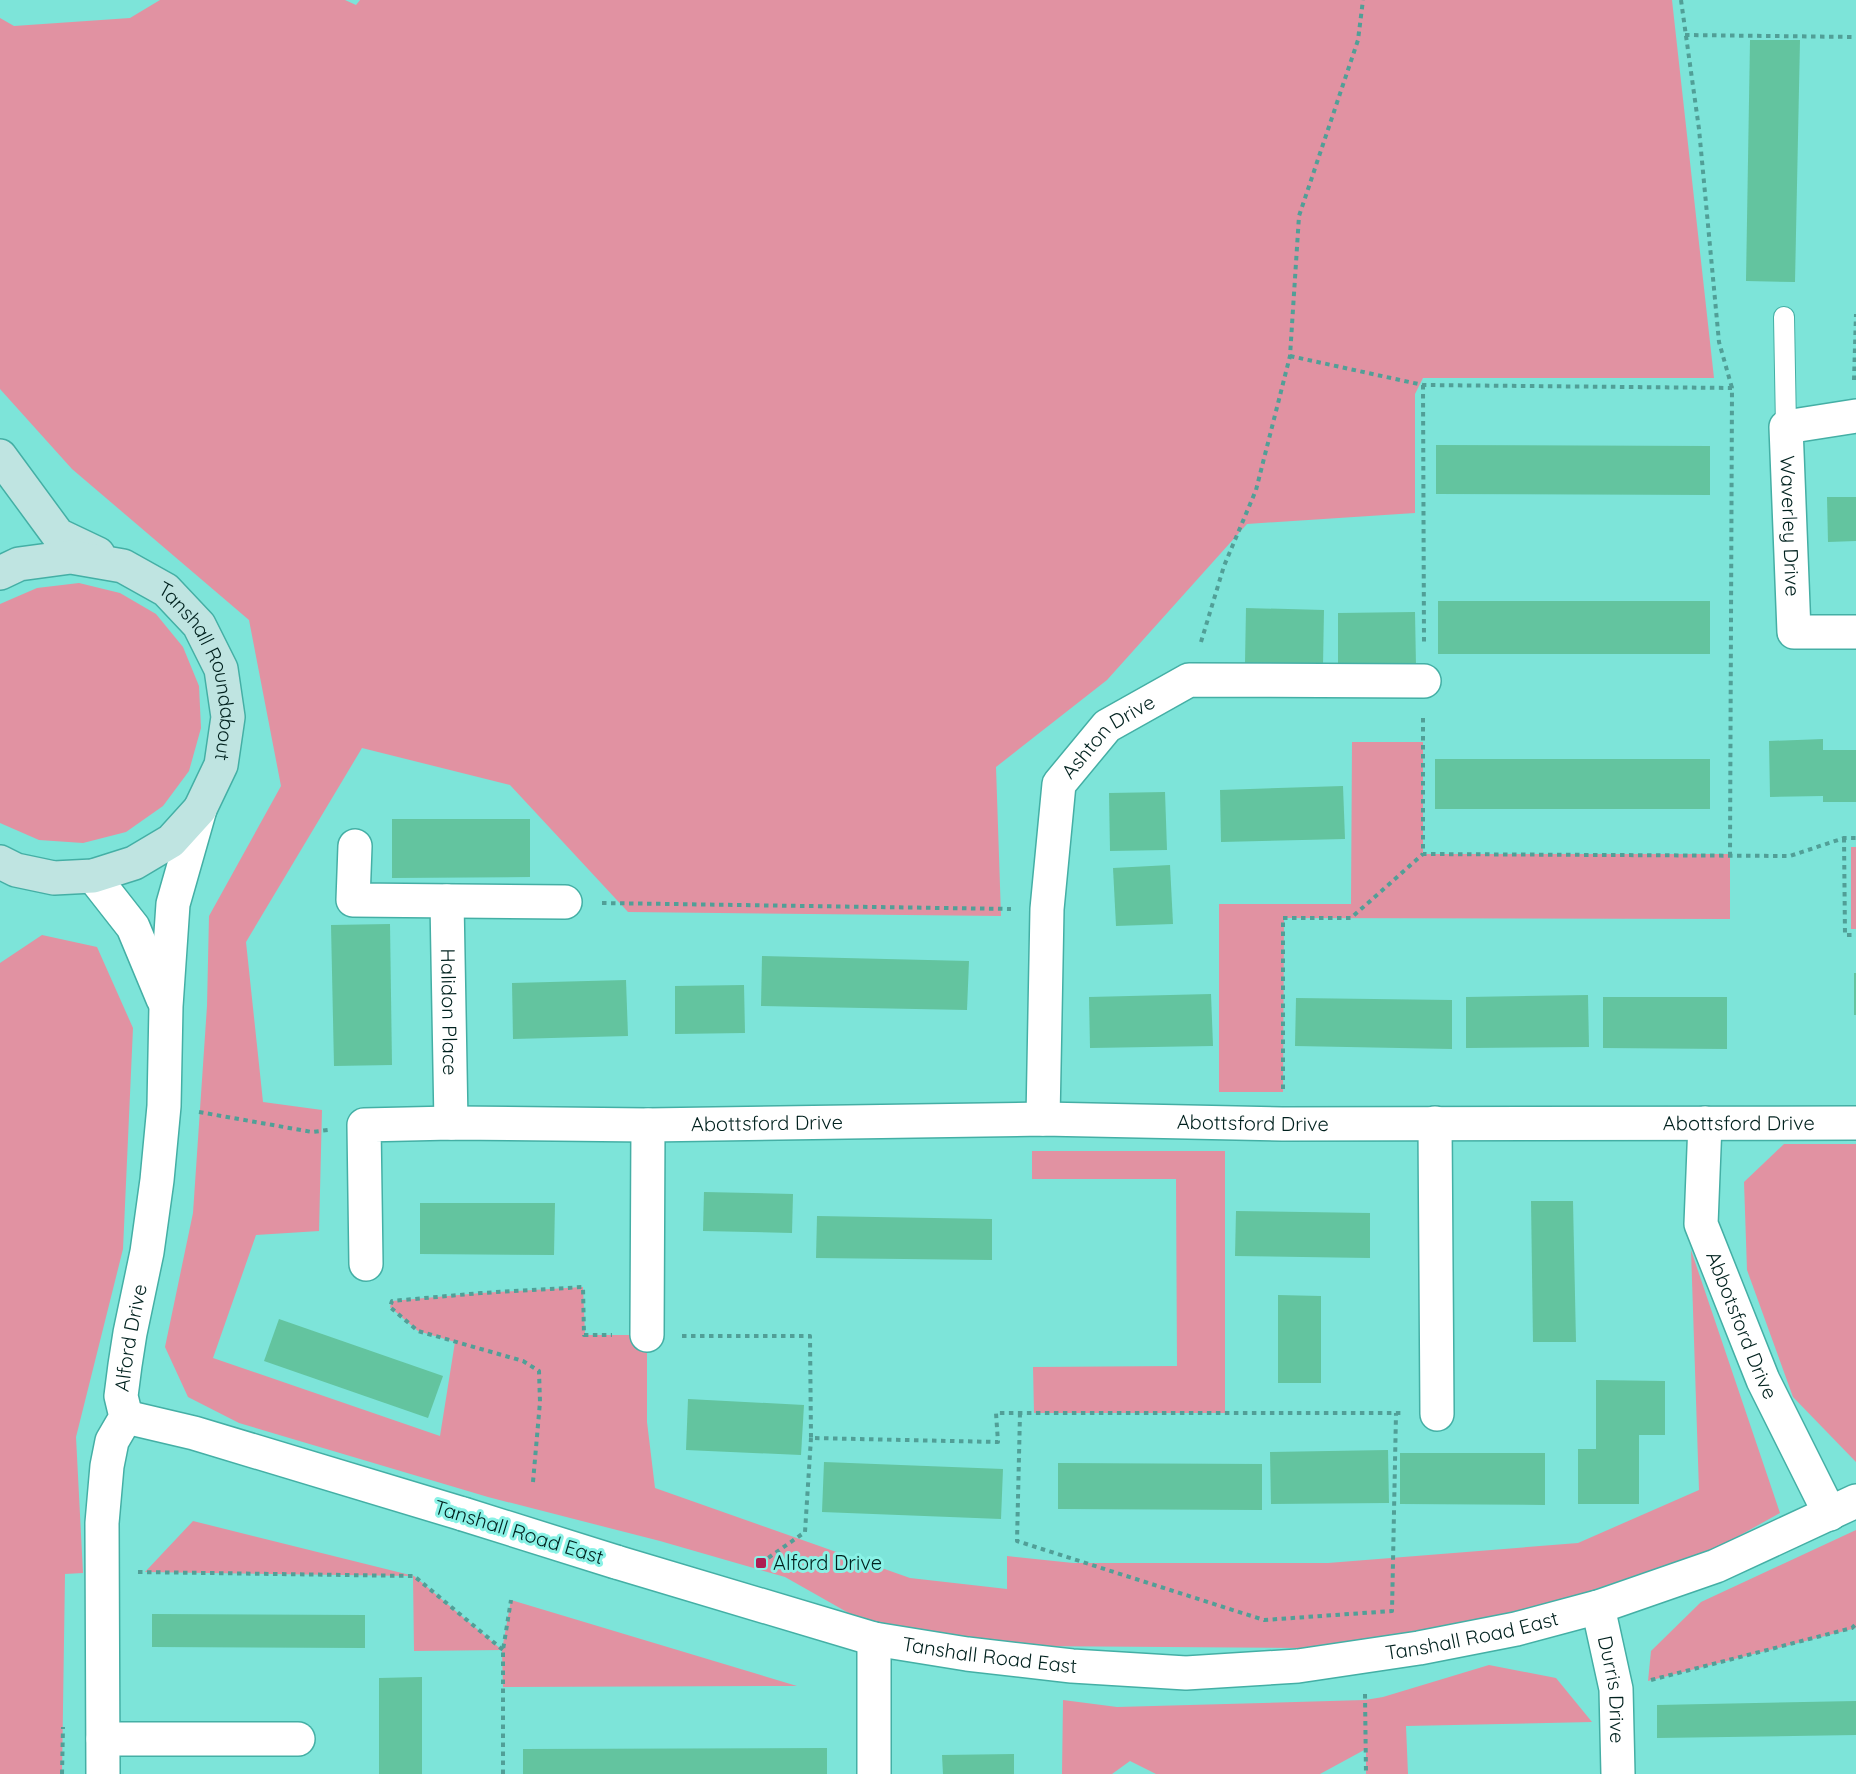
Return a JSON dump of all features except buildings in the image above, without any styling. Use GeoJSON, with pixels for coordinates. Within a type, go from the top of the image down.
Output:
{"type":"FeatureCollection","features":[{"type":"Feature","properties":{"kind":"main road"},"geometry":{"type":"LineString","coordinates":[[0,456],[58,535],[123,566]]}},
{"type":"Feature","properties":{"kind":"main road","name":"Tanshall Roundabout"},"geometry":{"type":"LineString","coordinates":[[0,573],[19,564],[71,556],[123,566],[166,590],[199,625],[221,669],[228,717],[221,765],[200,809],[171,841],[134,863],[93,876],[54,878],[5,872]]}},
{"type":"Feature","properties":{"kind":"street","name":"Waverley Drive"},"geometry":{"type":"LineString","coordinates":[[1854,417],[1786,427],[1794,632],[1856,632]]}},
{"type":"Feature","properties":{"kind":"street","name":"Ashton Drive"},"geometry":{"type":"LineString","coordinates":[[1043,1119],[1047,909],[1059,784],[1107,726],[1189,680],[1424,681]]}},
{"type":"Feature","properties":{"kind":"street","name":"Alford Drive"},"geometry":{"type":"LineString","coordinates":[[103,1774],[102,1523],[107,1466],[112,1441],[126,1417],[121,1396],[125,1365],[147,1252],[157,1180],[164,1106],[166,1006],[173,904],[200,809]]}},
{"type":"Feature","properties":{"kind":"street"},"geometry":{"type":"LineString","coordinates":[[355,846],[352,900],[565,902]]}},
{"type":"Feature","properties":{"kind":"street"},"geometry":{"type":"LineString","coordinates":[[93,876],[133,927],[166,1006]]}},
{"type":"Feature","properties":{"kind":"street","name":"Halidon Place"},"geometry":{"type":"LineString","coordinates":[[447,901],[451,1123]]}},
{"type":"Feature","properties":{"kind":"street","name":"Abottsford Drive"},"geometry":{"type":"LineString","coordinates":[[364,1125],[451,1123],[648,1125],[1043,1119],[1282,1124],[1856,1123]]}},
{"type":"Feature","properties":{"kind":"street"},"geometry":{"type":"LineString","coordinates":[[1435,1123],[1437,1414]]}},
{"type":"Feature","properties":{"kind":"street","name":"Abbotsford Drive"},"geometry":{"type":"LineString","coordinates":[[1705,1123],[1701,1224],[1762,1380],[1843,1507]]}},
{"type":"Feature","properties":{"kind":"street"},"geometry":{"type":"LineString","coordinates":[[364,1125],[366,1264]]}},
{"type":"Feature","properties":{"kind":"street"},"geometry":{"type":"LineString","coordinates":[[647,1335],[648,1125]]}},
{"type":"Feature","properties":{"kind":"street","name":"Tanshall Road East"},"geometry":{"type":"LineString","coordinates":[[126,1417],[194,1433],[874,1639],[967,1654],[1072,1666],[1186,1673],[1298,1666],[1516,1629],[1598,1607],[1716,1566],[1843,1507]]}},
{"type":"Feature","properties":{"kind":"street","name":"Durris Drive"},"geometry":{"type":"LineString","coordinates":[[1598,1607],[1616,1689],[1618,1774]]}},
{"type":"Feature","properties":{"kind":"street"},"geometry":{"type":"LineString","coordinates":[[874,1639],[874,1774]]}},
{"type":"Feature","properties":{"kind":"street"},"geometry":{"type":"LineString","coordinates":[[102,1739],[298,1739]]}},
{"type":"Feature","properties":{"kind":"lane"},"geometry":{"type":"LineString","coordinates":[[1784,317],[1786,427]]}},
{"type":"Feature","properties":{"kind":"path"},"geometry":{"type":"LineString","coordinates":[[1189,680],[1224,566],[1256,490],[1290,356],[1299,216],[1358,40],[1363,0]]}},
{"type":"Feature","properties":{"kind":"path"},"geometry":{"type":"LineString","coordinates":[[1681,0],[1684,35],[1699,129],[1719,342],[1732,388],[1730,854]]}},
{"type":"Feature","properties":{"kind":"path"},"geometry":{"type":"LineString","coordinates":[[1684,35],[1856,37]]}},
{"type":"Feature","properties":{"kind":"path"},"geometry":{"type":"LineString","coordinates":[[1854,417],[1856,314]]}},
{"type":"Feature","properties":{"kind":"path"},"geometry":{"type":"LineString","coordinates":[[1290,356],[1423,385],[1732,388]]}},
{"type":"Feature","properties":{"kind":"path"},"geometry":{"type":"LineString","coordinates":[[1423,385],[1423,854]]}},
{"type":"Feature","properties":{"kind":"path"},"geometry":{"type":"LineString","coordinates":[[1844,838],[1845,935],[1856,935]]}},
{"type":"Feature","properties":{"kind":"path"},"geometry":{"type":"LineString","coordinates":[[1282,1124],[1283,918],[1351,918],[1423,854],[1790,856],[1844,838],[1856,838]]}},
{"type":"Feature","properties":{"kind":"path"},"geometry":{"type":"LineString","coordinates":[[565,902],[1047,909]]}},
{"type":"Feature","properties":{"kind":"path"},"geometry":{"type":"LineString","coordinates":[[164,1106],[312,1132],[364,1125]]}},
{"type":"Feature","properties":{"kind":"path"},"geometry":{"type":"LineString","coordinates":[[533,1482],[540,1402],[539,1371],[523,1361],[418,1331],[390,1307],[392,1301],[583,1287],[584,1335],[810,1336],[811,1438],[805,1532],[761,1563]]}},
{"type":"Feature","properties":{"kind":"path"},"geometry":{"type":"LineString","coordinates":[[811,1438],[999,1442],[996,1413],[1437,1414]]}},
{"type":"Feature","properties":{"kind":"path"},"geometry":{"type":"LineString","coordinates":[[1020,1413],[1017,1541],[1264,1620],[1392,1611],[1396,1413]]}},
{"type":"Feature","properties":{"kind":"path"},"geometry":{"type":"LineString","coordinates":[[102,1572],[414,1576],[503,1650]]}},
{"type":"Feature","properties":{"kind":"path"},"geometry":{"type":"LineString","coordinates":[[503,1774],[503,1650],[511,1600]]}},
{"type":"Feature","properties":{"kind":"path"},"geometry":{"type":"LineString","coordinates":[[1616,1689],[1854,1626]]}},
{"type":"Feature","properties":{"kind":"path"},"geometry":{"type":"LineString","coordinates":[[1365,1656],[1366,1774]]}},
{"type":"Feature","properties":{"kind":"shaded area"},"geometry":{"type":"Polygon","coordinates":[[[160,0],[345,0],[356,5],[360,0],[1672,0],[1714,378],[1423,378],[1415,394],[1415,513],[1247,524],[1107,680],[996,767],[1001,916],[628,912],[510,785],[362,748],[246,942],[263,1102],[322,1110],[319,1231],[256,1235],[213,1358],[440,1436],[455,1342],[418,1331],[390,1307],[392,1301],[583,1287],[585,1335],[647,1335],[647,1422],[655,1488],[910,1578],[1007,1589],[1007,1556],[1073,1563],[1328,1563],[1578,1543],[1699,1490],[1691,1250],[1780,1513],[1717,1548],[1510,1618],[1304,1648],[1026,1646],[861,1620],[785,1577],[660,1541],[488,1497],[239,1423],[188,1397],[165,1347],[193,1213],[207,1006],[209,916],[281,786],[249,620],[72,469],[0,389],[0,18],[14,26],[130,18],[160,0]]]}},
{"type":"Feature","properties":{"kind":"shaded area"},"geometry":{"type":"Polygon","coordinates":[[[79,583],[120,593],[156,614],[183,647],[199,686],[201,728],[189,771],[163,806],[126,832],[83,843],[39,840],[0,823],[0,604],[37,588],[79,583]]]}},
{"type":"Feature","properties":{"kind":"shaded area"},"geometry":{"type":"Polygon","coordinates":[[[1352,742],[1423,742],[1423,854],[1730,854],[1730,919],[1284,918],[1283,1092],[1219,1092],[1219,904],[1351,904],[1352,742]]]}},
{"type":"Feature","properties":{"kind":"shaded area"},"geometry":{"type":"Polygon","coordinates":[[[1851,847],[1856,847],[1856,929],[1851,929],[1851,847]]]}},
{"type":"Feature","properties":{"kind":"shaded area"},"geometry":{"type":"Polygon","coordinates":[[[42,935],[97,947],[133,1028],[123,1249],[76,1437],[83,1573],[65,1574],[62,1774],[0,1774],[0,963],[42,935]]]}},
{"type":"Feature","properties":{"kind":"shaded area"},"geometry":{"type":"Polygon","coordinates":[[[1784,1144],[1856,1144],[1856,1462],[1793,1397],[1747,1270],[1744,1182],[1784,1144]]]}},
{"type":"Feature","properties":{"kind":"shaded area"},"geometry":{"type":"Polygon","coordinates":[[[1032,1151],[1225,1151],[1225,1413],[1034,1413],[1033,1367],[1177,1366],[1176,1179],[1032,1179],[1032,1151]]]}},
{"type":"Feature","properties":{"kind":"shaded area"},"geometry":{"type":"Polygon","coordinates":[[[193,1521],[414,1576],[502,1650],[414,1651],[413,1576],[145,1572],[193,1521]]]}},
{"type":"Feature","properties":{"kind":"shaded area"},"geometry":{"type":"Polygon","coordinates":[[[1856,1530],[1856,1628],[1648,1681],[1651,1651],[1701,1602],[1856,1530]]]}},
{"type":"Feature","properties":{"kind":"shaded area"},"geometry":{"type":"Polygon","coordinates":[[[511,1600],[797,1686],[503,1687],[502,1650],[511,1600]]]}},
{"type":"Feature","properties":{"kind":"shaded area"},"geometry":{"type":"Polygon","coordinates":[[[1489,1665],[1556,1678],[1592,1722],[1406,1726],[1408,1774],[1366,1774],[1366,1749],[1320,1774],[1156,1774],[1130,1761],[1112,1774],[1062,1774],[1063,1700],[1117,1707],[1365,1700],[1383,1697],[1489,1665]]]}},
{"type":"Feature","properties":{"kind":"place","name":"Alford Drive"},"geometry":{"type":"Point","coordinates":[761,1563]}}]}
